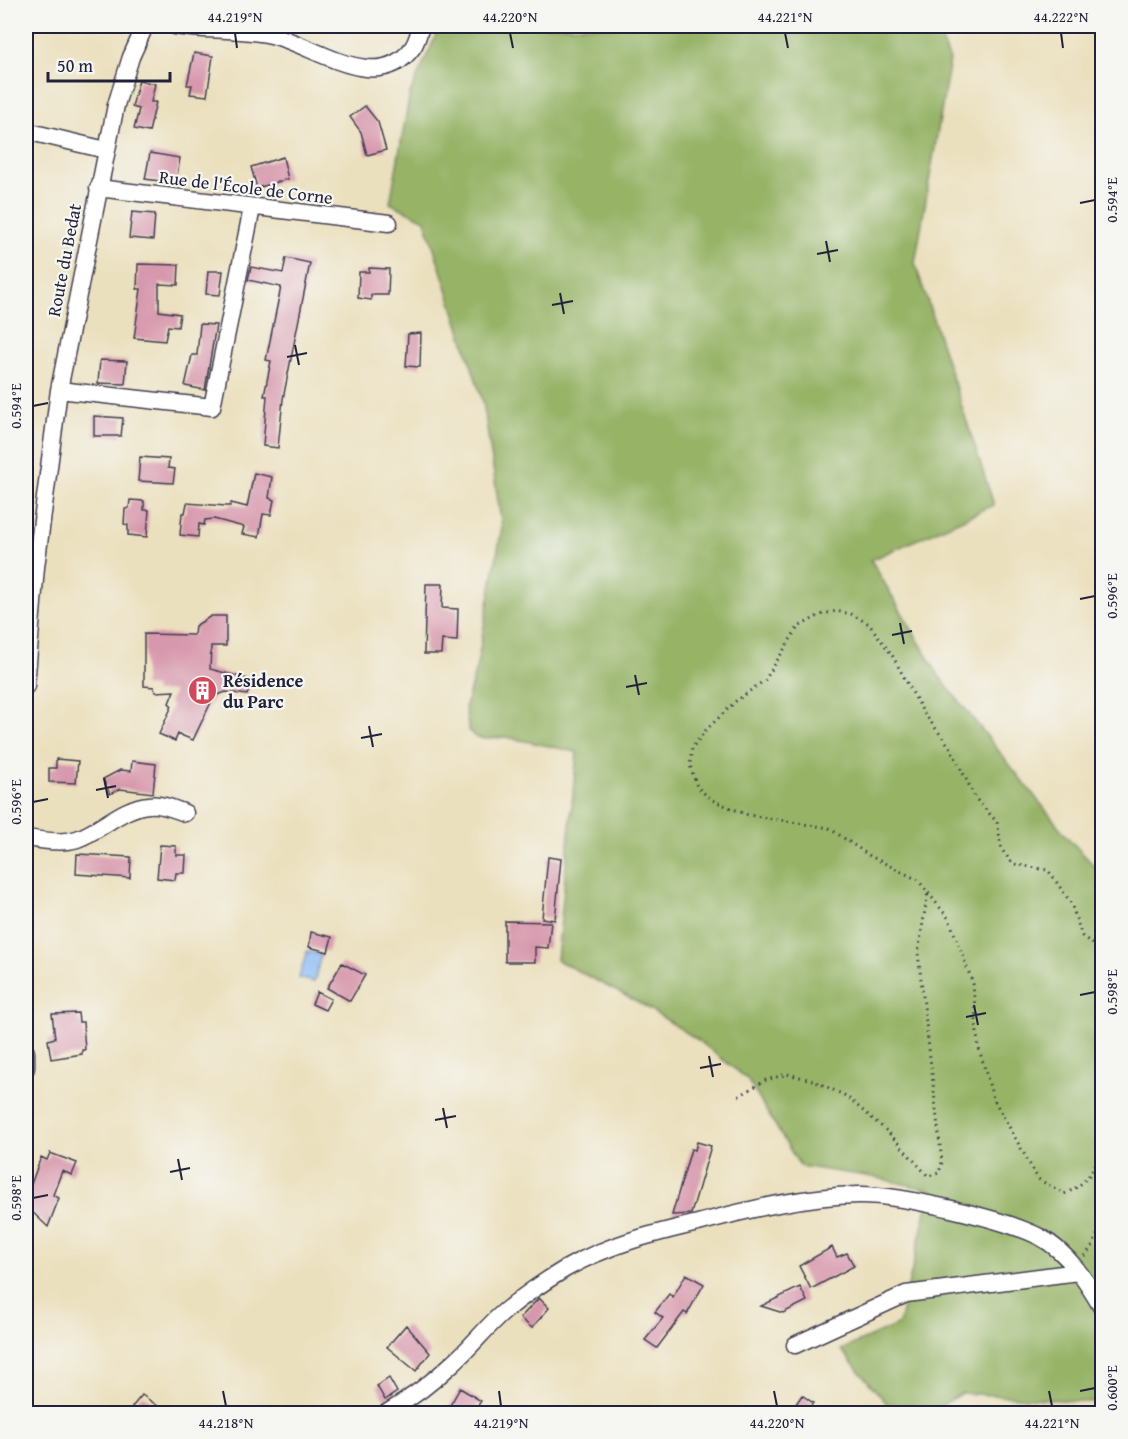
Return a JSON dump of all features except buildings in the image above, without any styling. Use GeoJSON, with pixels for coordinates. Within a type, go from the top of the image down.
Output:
{"type":"FeatureCollection","features":[{"type":"Feature","properties":{"kind":"street","name":"Route du Bedat"},"geometry":{"type":"LineString","coordinates":[[26,686],[36,567],[59,390],[106,150],[131,57],[145,26]]}},
{"type":"Feature","properties":{"kind":"street"},"geometry":{"type":"LineString","coordinates":[[175,26],[273,36],[358,67],[374,70],[390,67],[413,47],[421,26]]}},
{"type":"Feature","properties":{"kind":"street"},"geometry":{"type":"LineString","coordinates":[[26,131],[106,150]]}},
{"type":"Feature","properties":{"kind":"street","name":"Rue de l'École de Corne"},"geometry":{"type":"LineString","coordinates":[[98,188],[389,223]]}},
{"type":"Feature","properties":{"kind":"street"},"geometry":{"type":"LineString","coordinates":[[59,390],[213,407],[252,208]]}},
{"type":"Feature","properties":{"kind":"street"},"geometry":{"type":"LineString","coordinates":[[26,838],[54,841],[76,839],[133,809],[148,805],[160,805],[185,813]]}},
{"type":"Feature","properties":{"kind":"street"},"geometry":{"type":"LineString","coordinates":[[26,1052],[26,1068]]}},
{"type":"Feature","properties":{"kind":"street"},"geometry":{"type":"LineString","coordinates":[[385,1413],[419,1392],[445,1370],[506,1310],[565,1270],[624,1241],[751,1209],[820,1198],[861,1195],[920,1204],[1016,1227],[1041,1238],[1076,1268],[1102,1308]]}},
{"type":"Feature","properties":{"kind":"street"},"geometry":{"type":"LineString","coordinates":[[795,1345],[906,1294],[1076,1268]]}},
{"type":"Feature","properties":{"kind":"path"},"geometry":{"type":"LineString","coordinates":[[1102,951],[1082,936],[1071,903],[1048,870],[1013,864],[1002,850],[997,822],[976,799],[950,747],[923,712],[892,655],[869,624],[851,614],[836,611],[820,615],[798,627],[765,680],[736,701],[705,730],[692,748],[690,765],[697,787],[712,800],[748,815],[829,828],[870,856],[918,880],[928,892],[949,919],[973,984],[978,1045],[993,1098],[1038,1179],[1064,1194],[1080,1187],[1097,1163],[1102,1138]]}},
{"type":"Feature","properties":{"kind":"path"},"geometry":{"type":"LineString","coordinates":[[739,1096],[765,1080],[787,1074],[812,1080],[846,1096],[889,1133],[928,1176],[939,1173],[942,1162],[918,953],[928,892]]}},
{"type":"Feature","properties":{"kind":"path"},"geometry":{"type":"LineString","coordinates":[[1076,1268],[1089,1253],[1102,1224]]}},
{"type":"Feature","properties":{"kind":"green space"},"geometry":{"type":"Polygon","coordinates":[[[473,26],[936,26],[950,60],[915,263],[994,505],[871,560],[939,676],[1068,838],[1102,874],[1102,1403],[962,1393],[929,1413],[895,1413],[841,1350],[899,1324],[931,1190],[873,1177],[800,1166],[747,1079],[698,1040],[645,1006],[557,960],[577,752],[506,737],[485,739],[475,737],[469,731],[465,708],[477,665],[502,527],[483,402],[425,220],[390,203],[410,93],[438,31],[473,26]]]}},
{"type":"Feature","properties":{"kind":"water"},"geometry":{"type":"Polygon","coordinates":[[[307,951],[321,955],[314,982],[299,978],[307,951]]]}},
{"type":"Feature","properties":{"kind":"place","name":"Résidence du Parc"},"geometry":{"type":"Point","coordinates":[202,690]}}]}
